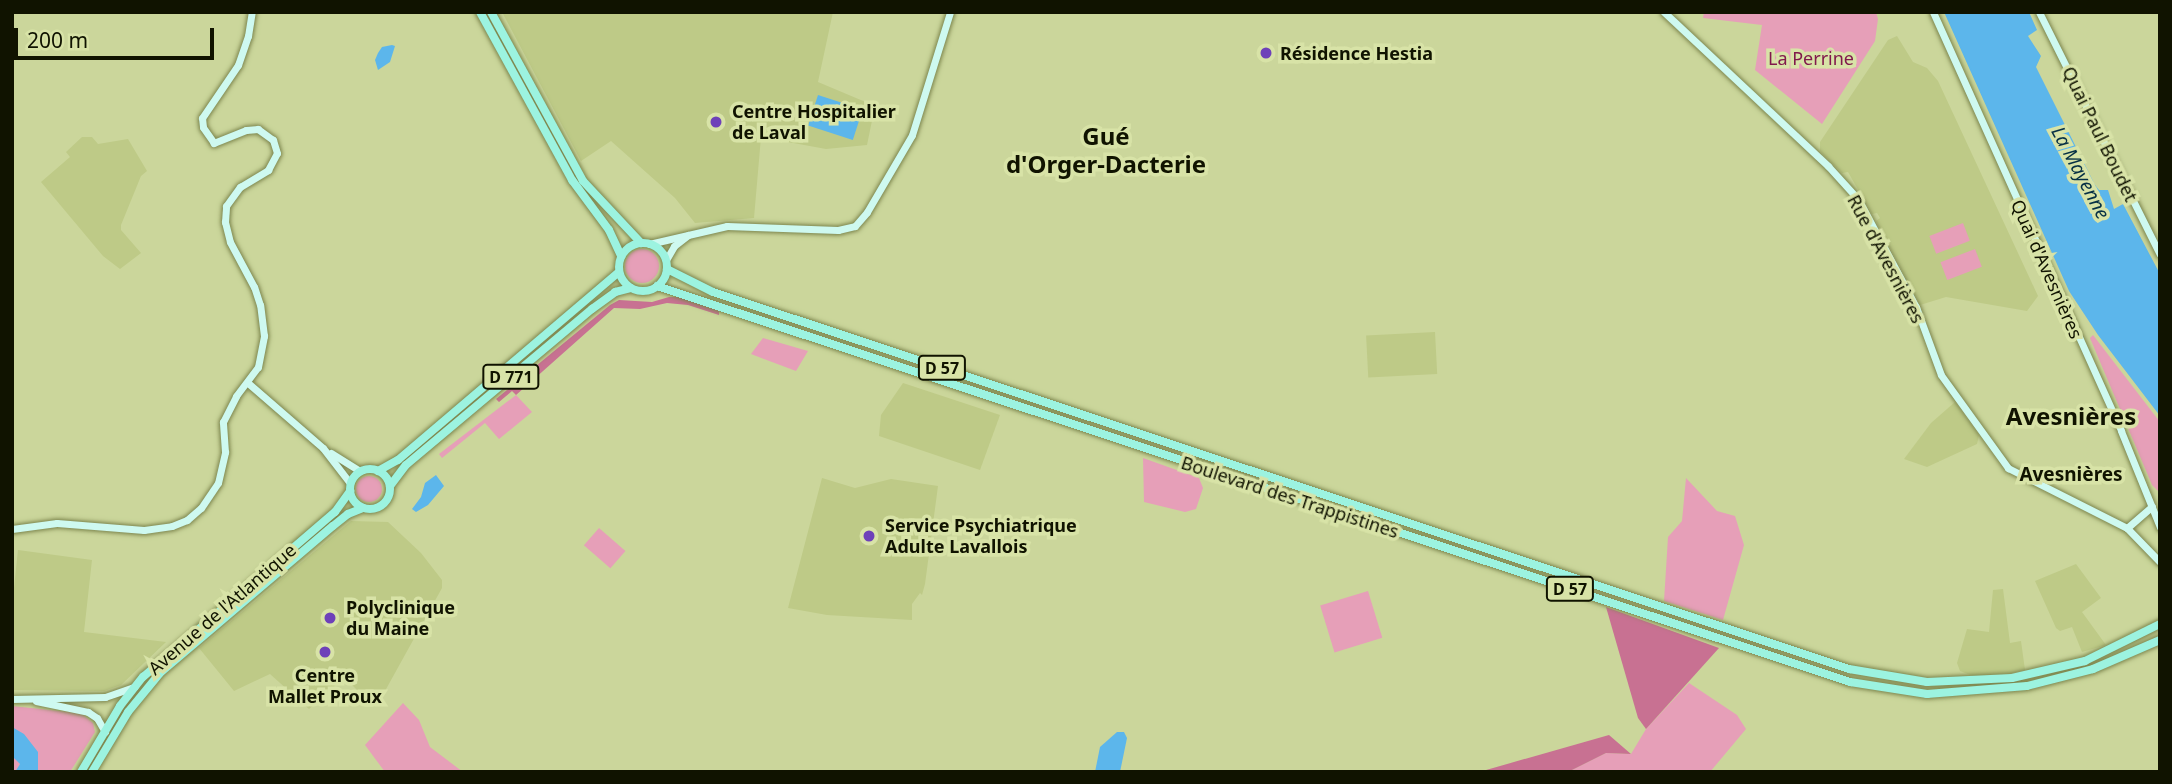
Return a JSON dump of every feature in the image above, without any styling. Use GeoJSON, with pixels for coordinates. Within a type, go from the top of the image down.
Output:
{"type":"FeatureCollection","features":[{"type":"Feature","properties":{"kind":"main road"},"geometry":{"type":"LineString","coordinates":[[480,12],[572,180],[609,230],[621,256],[619,272],[631,288],[644,291],[657,286],[666,265],[662,253],[645,243],[583,181],[491,12]]}},
{"type":"Feature","properties":{"kind":"main road"},"geometry":{"type":"LineString","coordinates":[[621,256],[629,247],[645,243]]}},
{"type":"Feature","properties":{"kind":"main road","name":"Boulevard des Trappistines"},"geometry":{"type":"LineString","coordinates":[[666,265],[726,296],[1810,657],[1884,677],[1927,682],[1987,681],[2047,671],[2085,661],[2160,624]]}},
{"type":"Feature","properties":{"kind":"main road","name":"D 771"},"geometry":{"type":"LineString","coordinates":[[378,471],[408,451],[619,272]]}},
{"type":"Feature","properties":{"kind":"main road","name":"Boulevard des Trappistines"},"geometry":{"type":"LineString","coordinates":[[657,286],[969,387],[1816,672],[1881,689],[1959,694],[2041,684],[2093,669],[2160,640]]}},
{"type":"Feature","properties":{"kind":"main road","name":"D 771"},"geometry":{"type":"LineString","coordinates":[[390,486],[406,465],[582,317],[615,292],[631,288]]}},
{"type":"Feature","properties":{"kind":"main road"},"geometry":{"type":"LineString","coordinates":[[360,471],[378,471],[390,486],[384,504],[374,509],[363,508],[354,502],[350,487],[360,471]]}},
{"type":"Feature","properties":{"kind":"main road","name":"Avenue de l'Atlantique"},"geometry":{"type":"LineString","coordinates":[[81,772],[135,686],[154,666],[335,512],[350,487]]}},
{"type":"Feature","properties":{"kind":"main road","name":"Avenue de l'Atlantique"},"geometry":{"type":"LineString","coordinates":[[92,772],[128,712],[160,673],[333,526],[348,514],[363,508]]}},
{"type":"Feature","properties":{"kind":"street"},"geometry":{"type":"LineString","coordinates":[[12,530],[57,523],[158,529],[187,520],[211,496],[218,483],[225,452],[223,422],[261,357],[263,321],[254,287],[230,242],[225,222],[226,206],[240,187],[268,170],[276,153],[273,140],[258,129],[246,130],[215,143],[202,127],[202,118],[238,65],[248,36],[252,12]]}},
{"type":"Feature","properties":{"kind":"street"},"geometry":{"type":"LineString","coordinates":[[645,243],[705,229],[745,225],[838,230],[862,220],[912,135],[950,12]]}},
{"type":"Feature","properties":{"kind":"street","name":"Rue d'Avesnières"},"geometry":{"type":"LineString","coordinates":[[1664,12],[1828,166],[1858,199],[1916,307],[1941,375],[2014,472],[2127,528]]}},
{"type":"Feature","properties":{"kind":"street","name":"Quai d'Avesnières"},"geometry":{"type":"LineString","coordinates":[[1933,12],[2160,527]]}},
{"type":"Feature","properties":{"kind":"street","name":"Quai Paul Boudet"},"geometry":{"type":"LineString","coordinates":[[2039,12],[2160,255]]}},
{"type":"Feature","properties":{"kind":"street"},"geometry":{"type":"LineString","coordinates":[[666,265],[674,246],[689,234]]}},
{"type":"Feature","properties":{"kind":"street"},"geometry":{"type":"LineString","coordinates":[[248,383],[323,448],[360,471]]}},
{"type":"Feature","properties":{"kind":"street"},"geometry":{"type":"LineString","coordinates":[[323,448],[350,487]]}},
{"type":"Feature","properties":{"kind":"street"},"geometry":{"type":"LineString","coordinates":[[2152,506],[2127,528],[2160,562]]}},
{"type":"Feature","properties":{"kind":"street"},"geometry":{"type":"LineString","coordinates":[[12,699],[105,697],[135,686]]}},
{"type":"Feature","properties":{"kind":"street"},"geometry":{"type":"LineString","coordinates":[[25,699],[81,708],[97,718],[105,733]]}},
{"type":"Feature","properties":{"kind":"shaded area","name":"Centre Hospitalier de Laval"},"geometry":{"type":"Polygon","coordinates":[[[502,12],[833,12],[818,82],[875,106],[867,145],[826,149],[761,137],[754,218],[695,223],[675,198],[611,141],[581,161],[502,12]]]}},
{"type":"Feature","properties":{"kind":"shaded area"},"geometry":{"type":"Polygon","coordinates":[[[1897,36],[1913,62],[1927,68],[1938,81],[2038,296],[2027,311],[1946,297],[1920,305],[1876,221],[1880,218],[1877,213],[1872,214],[1848,172],[1842,173],[1820,151],[1820,142],[1888,40],[1897,36]]]}},
{"type":"Feature","properties":{"kind":"shaded area"},"geometry":{"type":"Polygon","coordinates":[[[82,137],[92,137],[98,144],[128,139],[147,171],[141,176],[121,225],[121,230],[141,253],[120,269],[103,256],[41,182],[70,157],[66,152],[82,137]]]}},
{"type":"Feature","properties":{"kind":"shaded area"},"geometry":{"type":"Polygon","coordinates":[[[680,297],[719,311],[719,315],[688,305],[667,303],[640,309],[614,308],[516,395],[512,391],[499,402],[496,399],[610,305],[619,300],[652,302],[680,297]]]}},
{"type":"Feature","properties":{"kind":"shaded area"},"geometry":{"type":"Polygon","coordinates":[[[1435,332],[1437,374],[1368,378],[1366,336],[1435,332]]]}},
{"type":"Feature","properties":{"kind":"shaded area"},"geometry":{"type":"Polygon","coordinates":[[[903,383],[1000,415],[980,470],[879,436],[881,415],[903,383]]]}},
{"type":"Feature","properties":{"kind":"shaded area"},"geometry":{"type":"Polygon","coordinates":[[[1955,402],[1979,435],[1977,444],[1927,467],[1904,459],[1931,423],[1955,402]]]}},
{"type":"Feature","properties":{"kind":"shaded area","name":"Service Psychiatrique Adulte Lavallois"},"geometry":{"type":"Polygon","coordinates":[[[822,478],[855,488],[891,479],[938,486],[925,584],[922,595],[920,593],[912,604],[912,620],[827,615],[788,608],[822,478]]]}},
{"type":"Feature","properties":{"kind":"shaded area","name":"Polyclinique du Maine"},"geometry":{"type":"Polygon","coordinates":[[[351,521],[388,522],[421,553],[442,580],[442,588],[380,700],[374,707],[343,679],[309,709],[270,674],[234,691],[199,648],[351,521]]]}},
{"type":"Feature","properties":{"kind":"shaded area"},"geometry":{"type":"Polygon","coordinates":[[[18,550],[92,560],[84,632],[166,642],[121,685],[104,691],[12,690],[12,607],[18,550]]]}},
{"type":"Feature","properties":{"kind":"shaded area"},"geometry":{"type":"Polygon","coordinates":[[[2076,564],[2101,598],[2082,612],[2106,645],[2082,652],[2072,627],[2060,631],[2056,628],[2035,581],[2076,564]]]}},
{"type":"Feature","properties":{"kind":"shaded area"},"geometry":{"type":"Polygon","coordinates":[[[2003,589],[2010,643],[2021,641],[2025,670],[2000,676],[1973,676],[1960,671],[1957,663],[1967,629],[1989,632],[1993,590],[2003,589]]]}},
{"type":"Feature","properties":{"kind":"shaded area"},"geometry":{"type":"Polygon","coordinates":[[[1606,607],[1719,648],[1646,729],[1638,718],[1606,607]]]}},
{"type":"Feature","properties":{"kind":"shaded area"},"geometry":{"type":"Polygon","coordinates":[[[1609,735],[1631,754],[1606,753],[1568,772],[1479,772],[1609,735]]]}},
{"type":"Feature","properties":{"kind":"green space","name":"La Perrine"},"geometry":{"type":"Polygon","coordinates":[[[1704,12],[1876,12],[1878,19],[1875,41],[1822,124],[1755,70],[1762,25],[1703,18],[1704,12]]]}},
{"type":"Feature","properties":{"kind":"green space"},"geometry":{"type":"Polygon","coordinates":[[[1963,223],[1970,241],[1936,254],[1929,236],[1963,223]]]}},
{"type":"Feature","properties":{"kind":"green space"},"geometry":{"type":"Polygon","coordinates":[[[642,249],[654,254],[659,266],[654,278],[642,283],[630,278],[625,266],[630,254],[642,249]]]}},
{"type":"Feature","properties":{"kind":"green space"},"geometry":{"type":"Polygon","coordinates":[[[1975,249],[1982,267],[1947,280],[1940,262],[1975,249]]]}},
{"type":"Feature","properties":{"kind":"green space"},"geometry":{"type":"Polygon","coordinates":[[[2093,335],[2160,422],[2160,493],[2152,485],[2090,338],[2093,335]]]}},
{"type":"Feature","properties":{"kind":"green space"},"geometry":{"type":"Polygon","coordinates":[[[763,338],[808,351],[796,371],[751,354],[763,338]]]}},
{"type":"Feature","properties":{"kind":"green space"},"geometry":{"type":"Polygon","coordinates":[[[516,395],[532,412],[499,439],[485,423],[442,458],[439,454],[516,395]]]}},
{"type":"Feature","properties":{"kind":"green space"},"geometry":{"type":"Polygon","coordinates":[[[1143,458],[1199,478],[1203,488],[1196,509],[1185,512],[1144,502],[1143,458]]]}},
{"type":"Feature","properties":{"kind":"green space"},"geometry":{"type":"Polygon","coordinates":[[[369,476],[378,480],[382,489],[378,498],[369,502],[360,498],[356,489],[360,480],[369,476]]]}},
{"type":"Feature","properties":{"kind":"green space"},"geometry":{"type":"Polygon","coordinates":[[[1686,478],[1717,511],[1735,516],[1744,545],[1723,620],[1664,601],[1668,537],[1682,521],[1686,478]]]}},
{"type":"Feature","properties":{"kind":"green space"},"geometry":{"type":"Polygon","coordinates":[[[599,528],[625,551],[610,568],[584,545],[599,528]]]}},
{"type":"Feature","properties":{"kind":"green space"},"geometry":{"type":"Polygon","coordinates":[[[1368,591],[1382,638],[1335,652],[1320,606],[1368,591]]]}},
{"type":"Feature","properties":{"kind":"green space"},"geometry":{"type":"Polygon","coordinates":[[[1689,683],[1737,715],[1746,729],[1710,772],[1568,772],[1606,753],[1631,754],[1646,729],[1689,683]]]}},
{"type":"Feature","properties":{"kind":"green space"},"geometry":{"type":"Polygon","coordinates":[[[403,703],[419,720],[430,747],[463,772],[385,772],[365,745],[403,703]]]}},
{"type":"Feature","properties":{"kind":"green space"},"geometry":{"type":"Polygon","coordinates":[[[12,706],[82,714],[93,723],[95,732],[70,772],[12,772],[12,706]]]}},
{"type":"Feature","properties":{"kind":"water","name":"La Mayenne"},"geometry":{"type":"Polygon","coordinates":[[[1944,12],[2029,12],[2037,30],[2028,36],[2041,56],[2036,67],[2095,185],[2099,190],[2108,190],[2114,209],[2123,204],[2160,274],[2160,416],[2098,335],[2069,291],[1944,12]]]}},
{"type":"Feature","properties":{"kind":"water"},"geometry":{"type":"Polygon","coordinates":[[[395,46],[390,62],[378,70],[375,60],[378,53],[382,47],[395,46]]]}},
{"type":"Feature","properties":{"kind":"water"},"geometry":{"type":"Polygon","coordinates":[[[818,95],[863,110],[853,140],[808,125],[818,95]]]}},
{"type":"Feature","properties":{"kind":"water"},"geometry":{"type":"Polygon","coordinates":[[[436,475],[444,486],[428,505],[416,512],[412,509],[421,497],[425,483],[436,475]]]}},
{"type":"Feature","properties":{"kind":"water"},"geometry":{"type":"Polygon","coordinates":[[[12,727],[24,734],[38,752],[38,772],[15,772],[20,764],[12,756],[12,727]]]}},
{"type":"Feature","properties":{"kind":"water"},"geometry":{"type":"Polygon","coordinates":[[[1117,732],[1124,732],[1127,738],[1120,772],[1095,772],[1100,747],[1117,732]]]}},
{"type":"Feature","properties":{"kind":"place","name":"Résidence Hestia"},"geometry":{"type":"Point","coordinates":[1266,53]}},
{"type":"Feature","properties":{"kind":"place","name":"Centre Hospitalier de Laval"},"geometry":{"type":"Point","coordinates":[716,122]}},
{"type":"Feature","properties":{"kind":"place","name":"Service Psychiatrique Adulte Lavallois"},"geometry":{"type":"Point","coordinates":[869,536]}},
{"type":"Feature","properties":{"kind":"place","name":"Polyclinique du Maine"},"geometry":{"type":"Point","coordinates":[330,618]}},
{"type":"Feature","properties":{"kind":"place","name":"Centre Mallet Proux"},"geometry":{"type":"Point","coordinates":[325,652]}},
{"type":"Feature","properties":{"kind":"district","name":"Gué d'Orger-Dacterie"},"geometry":{"type":"Point","coordinates":[1106,150]}},
{"type":"Feature","properties":{"kind":"district","name":"Avesnières"},"geometry":{"type":"Point","coordinates":[2071,416]}},
{"type":"Feature","properties":{"kind":"district","name":"Avesnières"},"geometry":{"type":"Point","coordinates":[2071,475]}}]}
